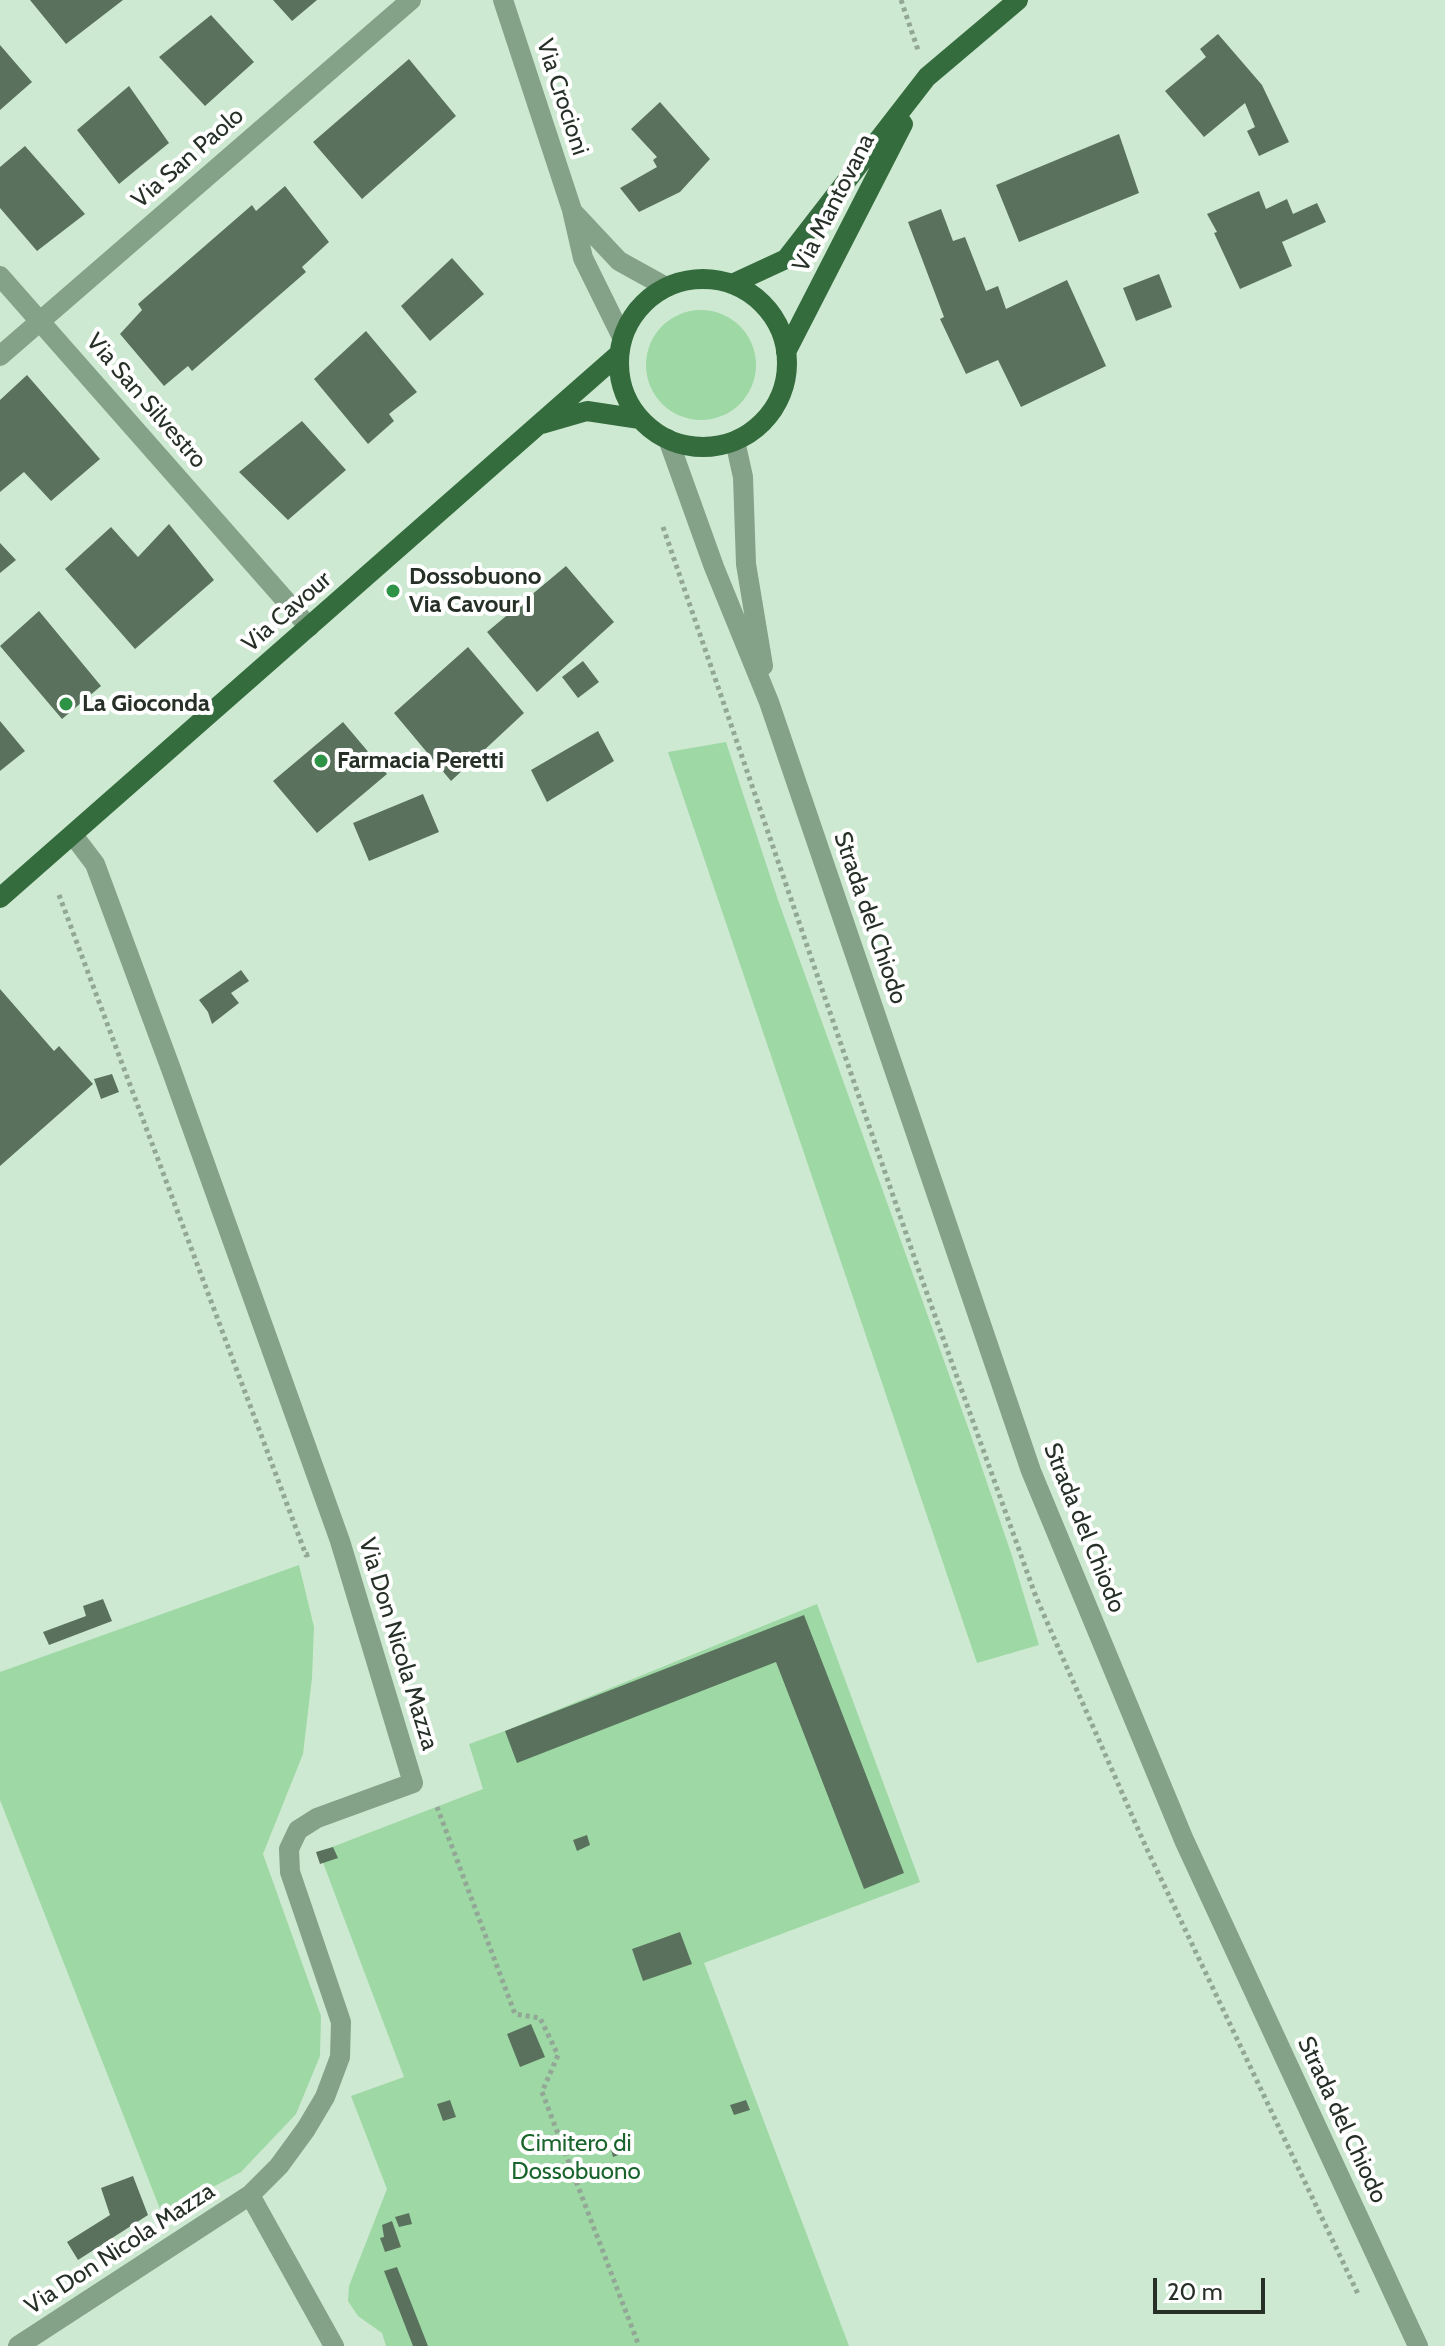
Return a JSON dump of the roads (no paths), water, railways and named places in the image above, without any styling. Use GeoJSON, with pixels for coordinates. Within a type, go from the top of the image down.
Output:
{"type":"FeatureCollection","features":[{"type":"Feature","properties":{"kind":"main road","name":"Via Mantovana"},"geometry":{"type":"LineString","coordinates":[[732,284],[786,259],[927,77],[1018,0]]}},
{"type":"Feature","properties":{"kind":"main road","name":"Via Mantovana"},"geometry":{"type":"LineString","coordinates":[[786,352],[927,77]]}},
{"type":"Feature","properties":{"kind":"main road","name":"Via Mantovana"},"geometry":{"type":"LineString","coordinates":[[620,346],[632,317],[647,299],[666,287],[687,280],[710,279],[748,292],[768,310],[782,334],[787,371],[774,407],[751,432],[735,441]]}},
{"type":"Feature","properties":{"kind":"main road"},"geometry":{"type":"LineString","coordinates":[[620,346],[619,377],[627,400],[640,419],[668,439],[707,447],[735,441]]}},
{"type":"Feature","properties":{"kind":"main road","name":"Via Cavour"},"geometry":{"type":"LineString","coordinates":[[0,898],[534,427],[620,346]]}},
{"type":"Feature","properties":{"kind":"main road","name":"Via Cavour"},"geometry":{"type":"LineString","coordinates":[[534,427],[587,411],[640,419]]}},
{"type":"Feature","properties":{"kind":"street","name":"Via San Paolo"},"geometry":{"type":"LineString","coordinates":[[0,356],[411,0]]}},
{"type":"Feature","properties":{"kind":"street","name":"Via Crocioni"},"geometry":{"type":"LineString","coordinates":[[503,0],[572,210],[583,258],[620,346]]}},
{"type":"Feature","properties":{"kind":"street","name":"Via Crocioni"},"geometry":{"type":"LineString","coordinates":[[572,210],[619,261],[666,287]]}},
{"type":"Feature","properties":{"kind":"street","name":"Via San Silvestro"},"geometry":{"type":"LineString","coordinates":[[0,276],[309,627]]}},
{"type":"Feature","properties":{"kind":"street","name":"Strada del Chiodo"},"geometry":{"type":"LineString","coordinates":[[668,439],[714,567],[769,702],[1031,1471],[1184,1840],[1418,2346]]}},
{"type":"Feature","properties":{"kind":"street","name":"Strada del Chiodo"},"geometry":{"type":"LineString","coordinates":[[735,441],[743,477],[746,564],[769,702]]}},
{"type":"Feature","properties":{"kind":"street","name":"Via Don Nicola Mazza"},"geometry":{"type":"LineString","coordinates":[[18,2346],[250,2195],[279,2166],[306,2129],[325,2097],[340,2057],[341,2022],[290,1872],[289,1849],[298,1830],[317,1818],[413,1783],[340,1541],[171,1069],[95,864],[73,835]]}},
{"type":"Feature","properties":{"kind":"street","name":"Via Don Nicola Mazza"},"geometry":{"type":"LineString","coordinates":[[250,2195],[334,2346]]}},
{"type":"Feature","properties":{"kind":"place","name":"Dossobuono Via Cavour I"},"geometry":{"type":"Point","coordinates":[393,591]}},
{"type":"Feature","properties":{"kind":"place","name":"La Gioconda"},"geometry":{"type":"Point","coordinates":[66,704]}},
{"type":"Feature","properties":{"kind":"place","name":"Farmacia Peretti"},"geometry":{"type":"Point","coordinates":[321,761]}},
{"type":"Feature","properties":{"kind":"park label","name":"Cimitero di Dossobuono"},"geometry":{"type":"Point","coordinates":[576,2158]}}]}
